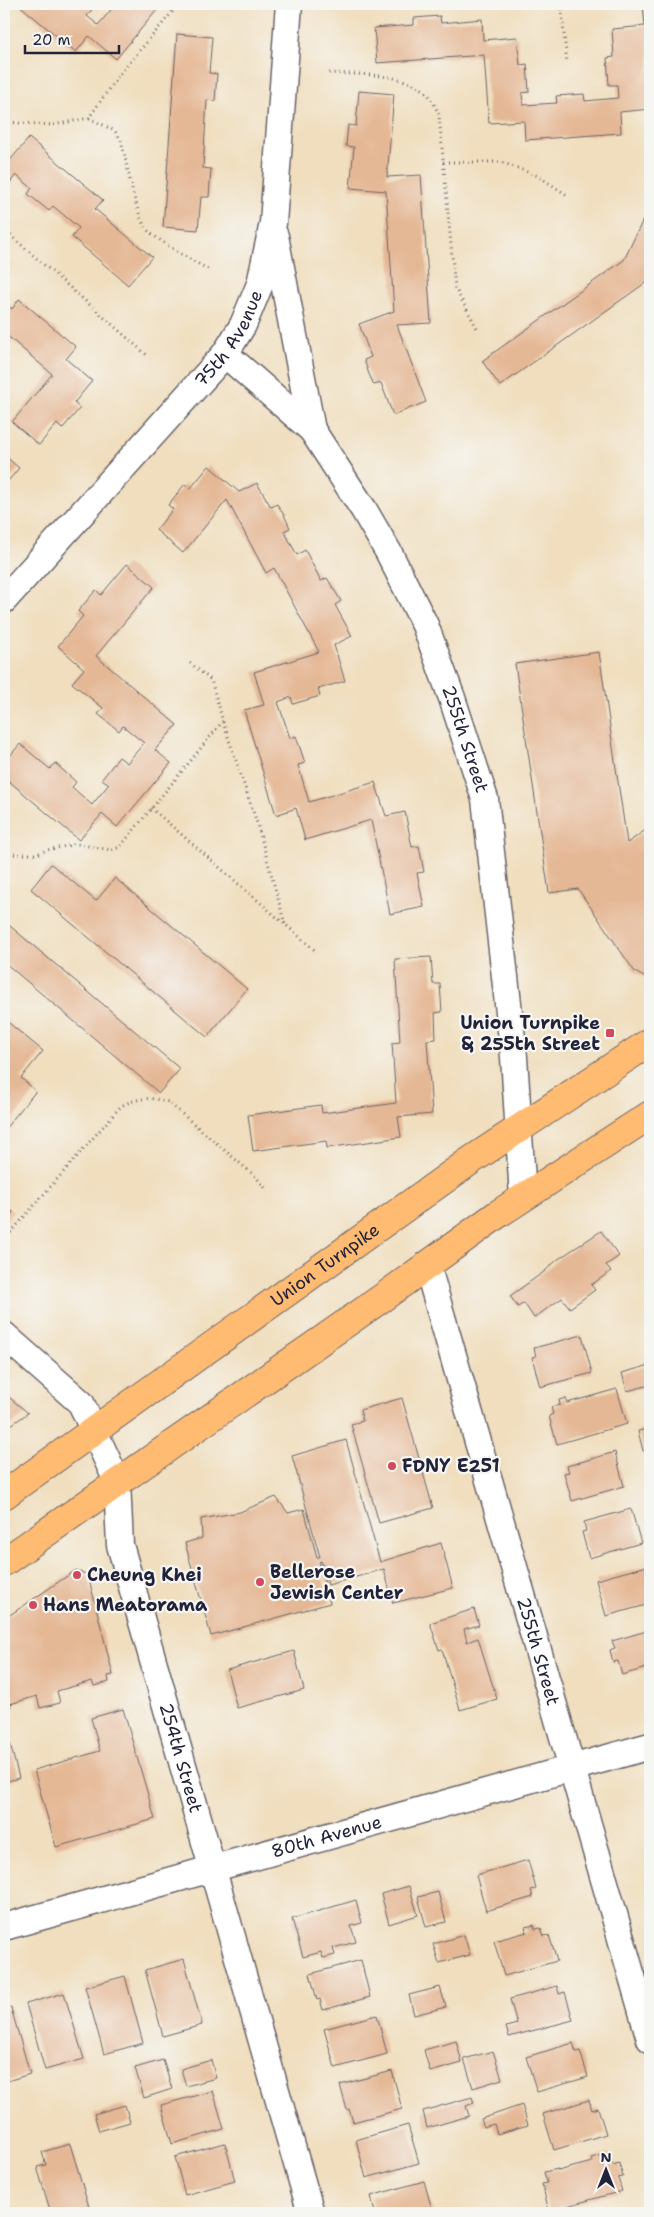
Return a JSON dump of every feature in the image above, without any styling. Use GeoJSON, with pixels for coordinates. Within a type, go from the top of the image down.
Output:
{"type":"FeatureCollection","features":[{"type":"Feature","properties":{"kind":"main road","name":"Union Turnpike"},"geometry":{"type":"LineString","coordinates":[[4,1495],[470,1162],[650,1042]]}},
{"type":"Feature","properties":{"kind":"main road"},"geometry":{"type":"LineString","coordinates":[[4,1562],[524,1197],[650,1115]]}},
{"type":"Feature","properties":{"kind":"street","name":"75th Avenue"},"geometry":{"type":"LineString","coordinates":[[4,600],[225,354],[243,325],[260,284],[273,223],[289,4]]}},
{"type":"Feature","properties":{"kind":"street"},"geometry":{"type":"LineString","coordinates":[[273,223],[312,430]]}},
{"type":"Feature","properties":{"kind":"street","name":"255th Street"},"geometry":{"type":"LineString","coordinates":[[225,354],[312,430],[364,510],[389,553],[425,624],[485,799],[514,1057],[524,1197]]}},
{"type":"Feature","properties":{"kind":"street","name":"255th Street"},"geometry":{"type":"LineString","coordinates":[[427,1265],[574,1768],[650,2040]]}},
{"type":"Feature","properties":{"kind":"street","name":"254th Street"},"geometry":{"type":"LineString","coordinates":[[4,1335],[81,1403],[118,1481],[120,1545],[311,2213]]}},
{"type":"Feature","properties":{"kind":"street","name":"80th Avenue"},"geometry":{"type":"LineString","coordinates":[[4,1927],[214,1870],[650,1746]]}},
{"type":"Feature","properties":{"kind":"path"},"geometry":{"type":"LineString","coordinates":[[89,118],[116,80],[179,4]]}},
{"type":"Feature","properties":{"kind":"path"},"geometry":{"type":"LineString","coordinates":[[561,4],[567,64]]}},
{"type":"Feature","properties":{"kind":"path"},"geometry":{"type":"LineString","coordinates":[[329,74],[389,77],[414,84],[430,96],[439,115],[455,288],[477,328]]}},
{"type":"Feature","properties":{"kind":"path"},"geometry":{"type":"LineString","coordinates":[[4,122],[53,125],[89,118],[115,130],[121,140],[140,214],[146,228],[191,260],[210,270]]}},
{"type":"Feature","properties":{"kind":"path"},"geometry":{"type":"LineString","coordinates":[[443,162],[501,162],[538,176],[567,195]]}},
{"type":"Feature","properties":{"kind":"path"},"geometry":{"type":"LineString","coordinates":[[10,235],[148,356]]}},
{"type":"Feature","properties":{"kind":"path"},"geometry":{"type":"LineString","coordinates":[[190,663],[212,680],[223,722],[257,823],[285,924]]}},
{"type":"Feature","properties":{"kind":"path"},"geometry":{"type":"LineString","coordinates":[[4,854],[37,854],[46,850],[77,844],[112,850],[120,847],[150,808],[223,722]]}},
{"type":"Feature","properties":{"kind":"path"},"geometry":{"type":"LineString","coordinates":[[150,808],[317,952]]}},
{"type":"Feature","properties":{"kind":"path"},"geometry":{"type":"LineString","coordinates":[[4,1240],[122,1106],[131,1101],[144,1098],[158,1098],[168,1102],[255,1176],[267,1190]]}},
{"type":"Feature","properties":{"kind":"building"},"geometry":{"type":"Polygon","coordinates":[[[18,4],[89,4],[94,7],[87,16],[98,25],[116,4],[162,4],[116,59],[89,36],[76,52],[18,4]]]}},
{"type":"Feature","properties":{"kind":"building"},"geometry":{"type":"Polygon","coordinates":[[[643,5],[650,5],[650,109],[620,112],[621,133],[525,140],[524,121],[489,123],[484,55],[377,63],[374,28],[414,25],[414,18],[440,16],[441,23],[482,19],[483,40],[517,37],[520,65],[527,64],[529,92],[522,93],[523,105],[557,103],[556,96],[584,94],[585,101],[618,98],[617,85],[609,85],[607,58],[614,57],[612,29],[645,26],[643,5]]]}},
{"type":"Feature","properties":{"kind":"building"},"geometry":{"type":"Polygon","coordinates":[[[177,34],[212,37],[209,73],[217,74],[215,101],[207,100],[203,168],[211,169],[209,197],[201,197],[198,230],[163,227],[177,34]]]}},
{"type":"Feature","properties":{"kind":"building"},"geometry":{"type":"Polygon","coordinates":[[[359,91],[394,94],[387,177],[421,175],[431,323],[397,325],[426,402],[393,415],[381,383],[374,385],[369,374],[364,360],[371,357],[359,324],[394,311],[386,191],[350,188],[354,147],[346,146],[348,125],[356,126],[359,91]]]}},
{"type":"Feature","properties":{"kind":"building"},"geometry":{"type":"Polygon","coordinates":[[[29,138],[103,200],[95,209],[152,257],[128,285],[72,237],[79,228],[53,206],[49,211],[28,194],[32,188],[16,175],[4,190],[4,162],[7,164],[29,138]]]}},
{"type":"Feature","properties":{"kind":"building"},"geometry":{"type":"Polygon","coordinates":[[[650,205],[650,276],[648,281],[500,386],[482,361],[624,260],[650,205]]]}},
{"type":"Feature","properties":{"kind":"building"},"geometry":{"type":"Polygon","coordinates":[[[19,299],[76,347],[66,359],[92,381],[74,403],[80,408],[62,429],[57,424],[39,445],[12,422],[52,374],[4,333],[4,302],[12,309],[19,299]]]}},
{"type":"Feature","properties":{"kind":"building"},"geometry":{"type":"Polygon","coordinates":[[[4,455],[19,468],[4,486],[4,455]]]}},
{"type":"Feature","properties":{"kind":"building"},"geometry":{"type":"Polygon","coordinates":[[[209,466],[239,492],[257,483],[271,507],[277,504],[284,515],[290,528],[284,531],[297,555],[305,550],[321,581],[327,578],[341,601],[335,605],[352,636],[334,645],[345,681],[318,689],[320,696],[293,704],[291,697],[278,702],[290,738],[296,736],[305,763],[298,765],[309,802],[375,782],[386,816],[405,812],[412,847],[419,846],[424,872],[417,873],[424,907],[390,914],[371,820],[305,840],[296,808],[276,815],[244,710],[264,705],[254,672],[319,652],[274,568],[266,573],[227,500],[183,553],[156,530],[173,509],[168,505],[185,484],[190,489],[209,466]]]}},
{"type":"Feature","properties":{"kind":"building"},"geometry":{"type":"Polygon","coordinates":[[[127,564],[154,587],[96,656],[177,725],[155,750],[171,763],[117,827],[102,814],[79,840],[4,777],[4,754],[8,758],[20,744],[50,769],[55,763],[76,782],[72,787],[92,805],[109,784],[102,779],[119,757],[127,763],[144,743],[123,726],[119,731],[98,714],[103,708],[72,683],[84,669],[58,646],[83,616],[78,611],[96,590],[101,595],[127,564]]]}},
{"type":"Feature","properties":{"kind":"building"},"geometry":{"type":"Polygon","coordinates":[[[599,652],[627,843],[650,827],[650,975],[644,977],[635,972],[578,889],[549,893],[515,664],[599,652]]]}},
{"type":"Feature","properties":{"kind":"building"},"geometry":{"type":"Polygon","coordinates":[[[51,864],[96,901],[115,878],[247,989],[207,1037],[31,889],[51,864]]]}},
{"type":"Feature","properties":{"kind":"building"},"geometry":{"type":"Polygon","coordinates":[[[4,921],[180,1069],[159,1093],[4,962],[4,921]]]}},
{"type":"Feature","properties":{"kind":"building"},"geometry":{"type":"Polygon","coordinates":[[[431,957],[433,984],[440,984],[442,1012],[435,1013],[436,1039],[427,1040],[432,1114],[398,1117],[401,1137],[327,1148],[326,1141],[253,1151],[248,1115],[321,1105],[322,1113],[396,1103],[392,1043],[400,1042],[395,959],[431,957]]]}},
{"type":"Feature","properties":{"kind":"building"},"geometry":{"type":"Polygon","coordinates":[[[4,1019],[43,1051],[21,1078],[36,1091],[4,1130],[4,1074],[8,1069],[4,1066],[4,1019]]]}},
{"type":"Feature","properties":{"kind":"building"},"geometry":{"type":"Polygon","coordinates":[[[4,1204],[13,1212],[4,1224],[4,1204]]]}},
{"type":"Feature","properties":{"kind":"building"},"geometry":{"type":"Polygon","coordinates":[[[601,1231],[619,1256],[606,1265],[611,1271],[591,1285],[595,1290],[570,1308],[562,1298],[534,1318],[524,1303],[518,1307],[510,1296],[557,1260],[601,1231]]]}},
{"type":"Feature","properties":{"kind":"building"},"geometry":{"type":"Polygon","coordinates":[[[582,1335],[592,1373],[540,1387],[532,1357],[536,1356],[534,1348],[582,1335]]]}},
{"type":"Feature","properties":{"kind":"building"},"geometry":{"type":"Polygon","coordinates":[[[650,1365],[650,1385],[627,1391],[622,1373],[650,1365]]]}},
{"type":"Feature","properties":{"kind":"building"},"geometry":{"type":"Polygon","coordinates":[[[617,1389],[627,1424],[557,1444],[549,1416],[553,1414],[551,1407],[560,1405],[559,1400],[566,1398],[567,1403],[617,1389]]]}},
{"type":"Feature","properties":{"kind":"building"},"geometry":{"type":"Polygon","coordinates":[[[4,1393],[28,1413],[4,1430],[4,1393]]]}},
{"type":"Feature","properties":{"kind":"building","name":"FDNY E251"},"geometry":{"type":"Polygon","coordinates":[[[402,1398],[433,1508],[379,1523],[351,1424],[363,1421],[360,1410],[402,1398]]]}},
{"type":"Feature","properties":{"kind":"building"},"geometry":{"type":"Polygon","coordinates":[[[650,1428],[650,1449],[643,1451],[638,1431],[650,1428]]]}},
{"type":"Feature","properties":{"kind":"building"},"geometry":{"type":"Polygon","coordinates":[[[346,1440],[380,1562],[441,1543],[453,1588],[393,1603],[384,1569],[328,1585],[321,1561],[319,1562],[330,1603],[211,1636],[185,1543],[202,1538],[201,1519],[240,1512],[276,1497],[288,1513],[304,1509],[317,1557],[320,1557],[292,1456],[346,1440]]]}},
{"type":"Feature","properties":{"kind":"building"},"geometry":{"type":"Polygon","coordinates":[[[615,1452],[624,1486],[572,1501],[564,1473],[569,1472],[567,1466],[615,1452]]]}},
{"type":"Feature","properties":{"kind":"building"},"geometry":{"type":"Polygon","coordinates":[[[631,1509],[641,1543],[589,1558],[582,1532],[586,1531],[584,1522],[631,1509]]]}},
{"type":"Feature","properties":{"kind":"building"},"geometry":{"type":"Polygon","coordinates":[[[647,1566],[650,1576],[650,1604],[606,1616],[596,1580],[647,1566]]]}},
{"type":"Feature","properties":{"kind":"building"},"geometry":{"type":"Polygon","coordinates":[[[76,1570],[88,1575],[113,1675],[108,1676],[109,1682],[94,1686],[92,1681],[57,1691],[60,1703],[40,1708],[37,1696],[10,1704],[11,1707],[4,1709],[4,1619],[76,1570]]]}},
{"type":"Feature","properties":{"kind":"building"},"geometry":{"type":"Polygon","coordinates":[[[474,1609],[479,1625],[464,1629],[467,1642],[478,1638],[497,1699],[460,1710],[442,1649],[439,1650],[430,1623],[474,1609]]]}},
{"type":"Feature","properties":{"kind":"building"},"geometry":{"type":"Polygon","coordinates":[[[650,1630],[650,1667],[622,1675],[618,1661],[613,1662],[610,1650],[615,1648],[612,1641],[650,1630]]]}},
{"type":"Feature","properties":{"kind":"building"},"geometry":{"type":"Polygon","coordinates":[[[294,1651],[304,1690],[237,1708],[227,1670],[294,1651]]]}},
{"type":"Feature","properties":{"kind":"building"},"geometry":{"type":"Polygon","coordinates":[[[123,1709],[155,1819],[56,1847],[34,1770],[100,1751],[91,1718],[123,1709]]]}},
{"type":"Feature","properties":{"kind":"building"},"geometry":{"type":"Polygon","coordinates":[[[4,1720],[19,1778],[4,1782],[4,1720]]]}},
{"type":"Feature","properties":{"kind":"building"},"geometry":{"type":"Polygon","coordinates":[[[528,1860],[536,1889],[531,1890],[533,1897],[486,1911],[476,1875],[528,1860]]]}},
{"type":"Feature","properties":{"kind":"building"},"geometry":{"type":"Polygon","coordinates":[[[409,1886],[418,1915],[389,1924],[381,1894],[409,1886]]]}},
{"type":"Feature","properties":{"kind":"building"},"geometry":{"type":"Polygon","coordinates":[[[438,1892],[446,1922],[426,1927],[418,1897],[438,1892]]]}},
{"type":"Feature","properties":{"kind":"building"},"geometry":{"type":"Polygon","coordinates":[[[356,1900],[362,1923],[351,1926],[356,1942],[333,1948],[335,1955],[323,1958],[321,1952],[303,1957],[292,1919],[356,1900]]]}},
{"type":"Feature","properties":{"kind":"building"},"geometry":{"type":"Polygon","coordinates":[[[534,1925],[535,1929],[541,1928],[544,1936],[549,1935],[557,1961],[504,1976],[494,1941],[527,1932],[525,1927],[534,1925]]]}},
{"type":"Feature","properties":{"kind":"building"},"geometry":{"type":"Polygon","coordinates":[[[464,1935],[470,1955],[439,1963],[433,1944],[464,1935]]]}},
{"type":"Feature","properties":{"kind":"building"},"geometry":{"type":"Polygon","coordinates":[[[184,1959],[202,2025],[163,2036],[145,1970],[184,1959]]]}},
{"type":"Feature","properties":{"kind":"building"},"geometry":{"type":"Polygon","coordinates":[[[361,1960],[370,1997],[323,2010],[320,1999],[317,2000],[310,1974],[361,1960]]]}},
{"type":"Feature","properties":{"kind":"building"},"geometry":{"type":"Polygon","coordinates":[[[125,1976],[143,2043],[104,2054],[85,1987],[125,1976]]]}},
{"type":"Feature","properties":{"kind":"building"},"geometry":{"type":"Polygon","coordinates":[[[557,1986],[559,1994],[565,1992],[573,2020],[509,2037],[506,2027],[517,2024],[510,1999],[557,1986]]]}},
{"type":"Feature","properties":{"kind":"building"},"geometry":{"type":"Polygon","coordinates":[[[440,1987],[446,2007],[414,2015],[409,1995],[440,1987]]]}},
{"type":"Feature","properties":{"kind":"building"},"geometry":{"type":"Polygon","coordinates":[[[64,1993],[84,2059],[45,2070],[26,2004],[64,1993]]]}},
{"type":"Feature","properties":{"kind":"building"},"geometry":{"type":"Polygon","coordinates":[[[11,2008],[30,2074],[4,2082],[4,2010],[11,2008]]]}},
{"type":"Feature","properties":{"kind":"building"},"geometry":{"type":"Polygon","coordinates":[[[377,2015],[387,2054],[335,2068],[324,2029],[377,2015]]]}},
{"type":"Feature","properties":{"kind":"building"},"geometry":{"type":"Polygon","coordinates":[[[456,2041],[462,2063],[430,2072],[424,2050],[456,2041]]]}},
{"type":"Feature","properties":{"kind":"building"},"geometry":{"type":"Polygon","coordinates":[[[573,2043],[576,2052],[580,2051],[588,2077],[537,2092],[526,2057],[573,2043]]]}},
{"type":"Feature","properties":{"kind":"building"},"geometry":{"type":"Polygon","coordinates":[[[493,2051],[502,2079],[473,2088],[464,2059],[493,2051]]]}},
{"type":"Feature","properties":{"kind":"building"},"geometry":{"type":"Polygon","coordinates":[[[163,2060],[172,2089],[144,2098],[135,2068],[163,2060]]]}},
{"type":"Feature","properties":{"kind":"building"},"geometry":{"type":"Polygon","coordinates":[[[211,2060],[216,2078],[186,2086],[181,2069],[211,2060]]]}},
{"type":"Feature","properties":{"kind":"building"},"geometry":{"type":"Polygon","coordinates":[[[392,2071],[402,2109],[353,2122],[349,2109],[347,2110],[340,2085],[392,2071]]]}},
{"type":"Feature","properties":{"kind":"building"},"geometry":{"type":"Polygon","coordinates":[[[213,2091],[224,2129],[172,2144],[161,2105],[213,2091]]]}},
{"type":"Feature","properties":{"kind":"building"},"geometry":{"type":"Polygon","coordinates":[[[472,2097],[474,2103],[466,2106],[469,2116],[427,2128],[423,2111],[472,2097]]]}},
{"type":"Feature","properties":{"kind":"building"},"geometry":{"type":"Polygon","coordinates":[[[589,2100],[592,2110],[598,2108],[606,2134],[554,2150],[543,2114],[589,2100]]]}},
{"type":"Feature","properties":{"kind":"building"},"geometry":{"type":"Polygon","coordinates":[[[125,2105],[130,2122],[99,2131],[94,2114],[125,2105]]]}},
{"type":"Feature","properties":{"kind":"building"},"geometry":{"type":"Polygon","coordinates":[[[522,2105],[528,2125],[497,2134],[494,2124],[484,2127],[481,2119],[522,2105]]]}},
{"type":"Feature","properties":{"kind":"building"},"geometry":{"type":"Polygon","coordinates":[[[408,2125],[419,2163],[366,2178],[356,2140],[408,2125]]]}},
{"type":"Feature","properties":{"kind":"building"},"geometry":{"type":"Polygon","coordinates":[[[225,2143],[235,2181],[185,2195],[175,2157],[225,2143]]]}},
{"type":"Feature","properties":{"kind":"building"},"geometry":{"type":"Polygon","coordinates":[[[70,2144],[90,2210],[78,2213],[51,2213],[37,2167],[46,2165],[42,2152],[70,2144]]]}},
{"type":"Feature","properties":{"kind":"building"},"geometry":{"type":"Polygon","coordinates":[[[609,2153],[613,2165],[619,2163],[623,2177],[618,2178],[622,2191],[549,2211],[542,2184],[547,2183],[544,2172],[558,2169],[558,2171],[592,2162],[591,2158],[609,2153]]]}},
{"type":"Feature","properties":{"kind":"building"},"geometry":{"type":"Polygon","coordinates":[[[424,2181],[433,2213],[375,2213],[371,2196],[424,2181]]]}},
{"type":"Feature","properties":{"kind":"place","name":"Union Turnpike & 255th Street"},"geometry":{"type":"Point","coordinates":[610,1033]}},
{"type":"Feature","properties":{"kind":"place","name":"FDNY E251"},"geometry":{"type":"Point","coordinates":[392,1466]}},
{"type":"Feature","properties":{"kind":"place","name":"Cheung Khei"},"geometry":{"type":"Point","coordinates":[77,1575]}},
{"type":"Feature","properties":{"kind":"place","name":"Bellerose Jewish Center"},"geometry":{"type":"Point","coordinates":[260,1582]}},
{"type":"Feature","properties":{"kind":"place","name":"Hans Meatorama"},"geometry":{"type":"Point","coordinates":[33,1605]}}]}
